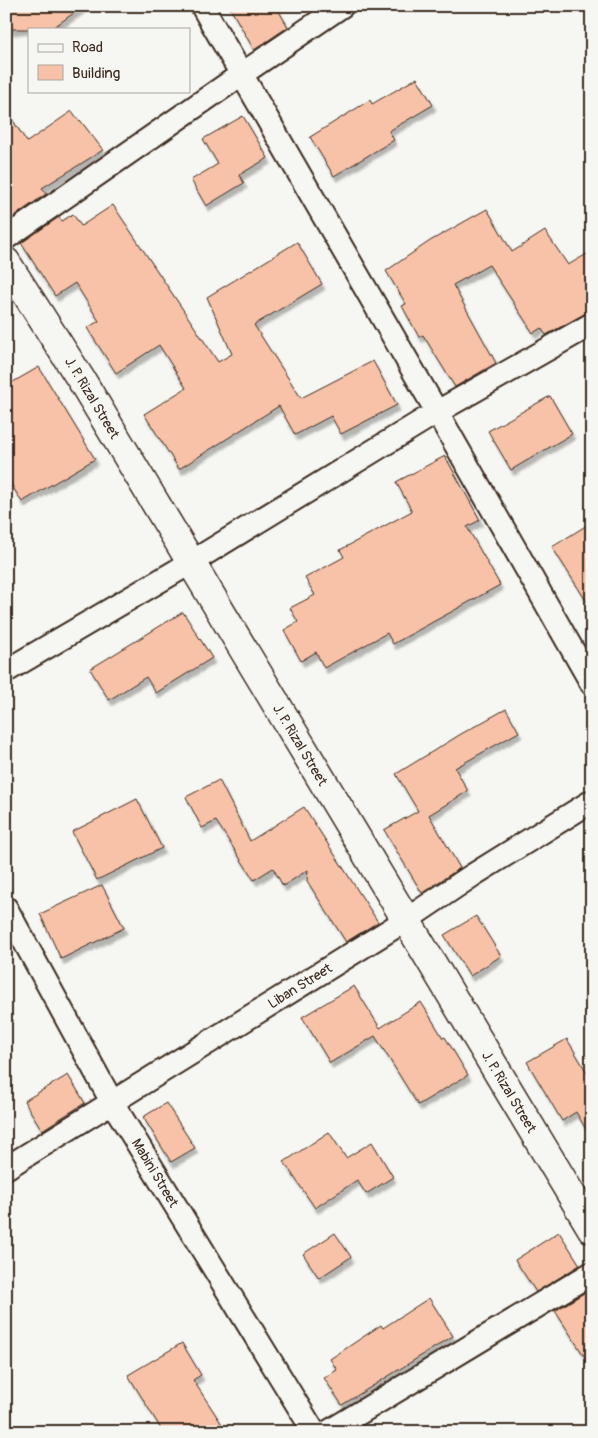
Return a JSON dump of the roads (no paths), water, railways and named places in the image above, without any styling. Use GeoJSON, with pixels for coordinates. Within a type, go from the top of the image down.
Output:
{"type":"FeatureCollection","features":[{"type":"Feature","properties":{"kind":"main road","name":"J. P. Rizal Street"},"geometry":{"type":"LineString","coordinates":[[6,262],[82,381],[592,1229]]}},
{"type":"Feature","properties":{"kind":"street"},"geometry":{"type":"LineString","coordinates":[[202,6],[592,684]]}},
{"type":"Feature","properties":{"kind":"street"},"geometry":{"type":"LineString","coordinates":[[6,238],[342,6]]}},
{"type":"Feature","properties":{"kind":"street"},"geometry":{"type":"LineString","coordinates":[[6,671],[190,563],[437,412],[592,324]]}},
{"type":"Feature","properties":{"kind":"street","name":"Liban Street"},"geometry":{"type":"LineString","coordinates":[[6,1168],[406,920],[473,875],[592,801]]}},
{"type":"Feature","properties":{"kind":"street","name":"Mabini Street"},"geometry":{"type":"LineString","coordinates":[[6,908],[112,1102],[314,1432]]}},
{"type":"Feature","properties":{"kind":"street"},"geometry":{"type":"LineString","coordinates":[[328,1432],[592,1273]]}}]}
